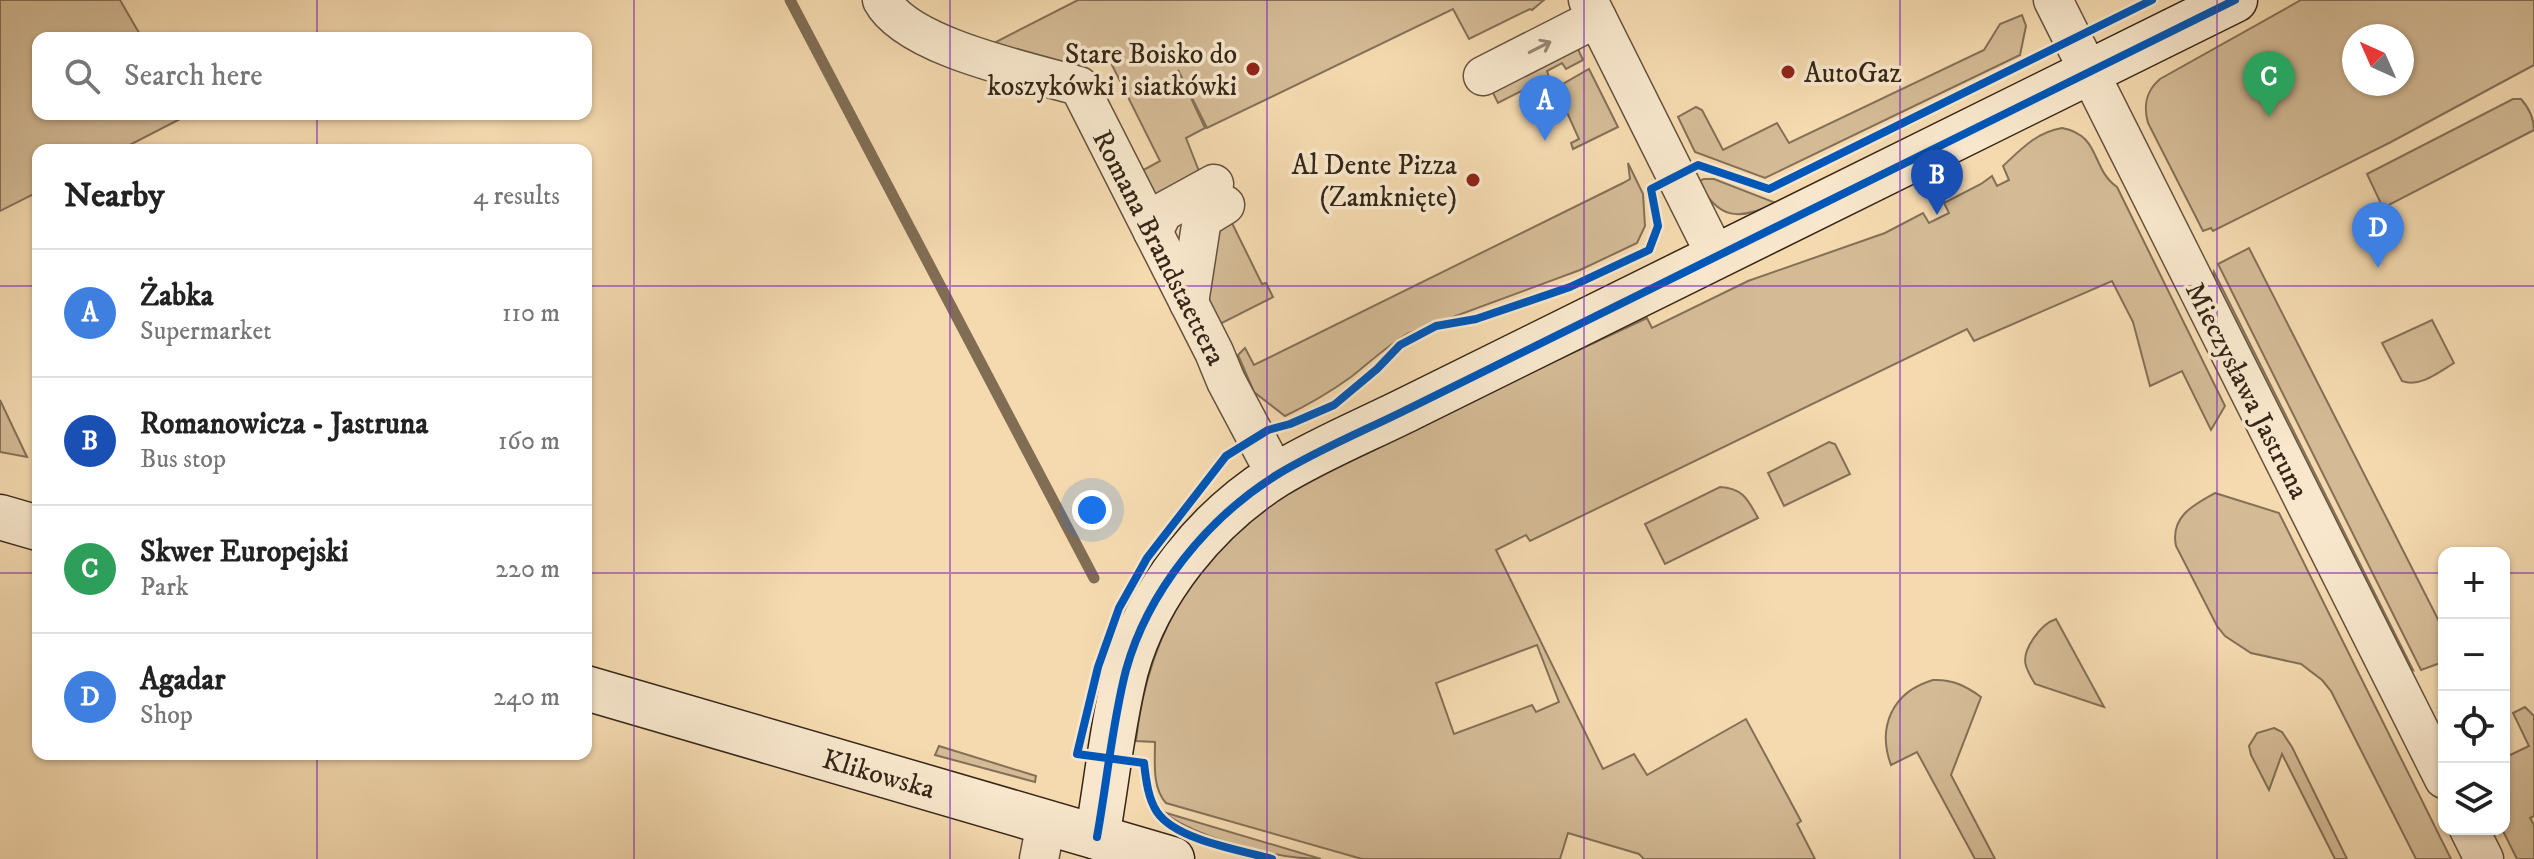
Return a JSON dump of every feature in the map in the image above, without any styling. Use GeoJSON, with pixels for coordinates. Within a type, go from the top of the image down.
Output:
{"type":"FeatureCollection","features":[{"type":"Feature","properties":{"kind":"street","name":"Romana Brandstaettera"},"geometry":{"type":"LineString","coordinates":[[882,0],[888,12],[915,33],[1079,86],[1276,475]]}},
{"type":"Feature","properties":{"kind":"street","name":"Mieczysława Jastruna"},"geometry":{"type":"LineString","coordinates":[[2053,0],[2438,767]]}},
{"type":"Feature","properties":{"kind":"street"},"geometry":{"type":"LineString","coordinates":[[1097,837],[1126,670],[1142,627],[1166,585],[1206,533],[1238,503],[1276,475],[2235,0]]}},
{"type":"Feature","properties":{"kind":"street"},"geometry":{"type":"LineString","coordinates":[[1477,64],[1587,6],[1717,258]]}},
{"type":"Feature","properties":{"kind":"street"},"geometry":{"type":"LineString","coordinates":[[1153,232],[1163,212],[1219,194],[1202,219],[1189,303]]}},
{"type":"Feature","properties":{"kind":"street"},"geometry":{"type":"LineString","coordinates":[[0,517],[32,526]]}},
{"type":"Feature","properties":{"kind":"street","name":"Klikowska"},"geometry":{"type":"LineString","coordinates":[[592,690],[1042,841],[1097,837],[1172,859]]}},
{"type":"Feature","properties":{"kind":"street"},"geometry":{"type":"LineString","coordinates":[[2472,835],[2484,859]]}},
{"type":"Feature","properties":{"kind":"shaded area"},"geometry":{"type":"Polygon","coordinates":[[[0,0],[120,0],[139,32],[32,32],[32,120],[178,120],[132,144],[32,144],[32,195],[0,211],[0,0]]]}},
{"type":"Feature","properties":{"kind":"shaded area"},"geometry":{"type":"Polygon","coordinates":[[[1078,0],[1544,0],[1532,10],[1469,39],[1453,9],[1207,128],[1178,70],[1205,128],[1186,138],[1199,171],[1157,196],[1136,174],[1160,161],[1105,51],[1066,70],[992,44],[1078,0]]]}},
{"type":"Feature","properties":{"kind":"shaded area"},"geometry":{"type":"Polygon","coordinates":[[[2301,0],[2534,0],[2534,65],[2391,142],[2213,231],[2211,228],[2203,231],[2148,123],[2147,99],[2160,79],[2301,0]]]}},
{"type":"Feature","properties":{"kind":"shaded area"},"geometry":{"type":"Polygon","coordinates":[[[2022,15],[2026,26],[2020,55],[1765,178],[1695,152],[1678,117],[1696,107],[1702,110],[1723,150],[1777,123],[1789,143],[1984,50],[2000,24],[2022,15]]]}},
{"type":"Feature","properties":{"kind":"shaded area"},"geometry":{"type":"Polygon","coordinates":[[[1578,49],[1583,60],[1566,69],[1562,63],[1547,71],[1549,77],[1498,103],[1491,89],[1561,51],[1578,49]]]}},
{"type":"Feature","properties":{"kind":"shaded area"},"geometry":{"type":"Polygon","coordinates":[[[1589,69],[1618,127],[1573,149],[1571,143],[1579,139],[1556,88],[1589,69]]]}},
{"type":"Feature","properties":{"kind":"shaded area"},"geometry":{"type":"Polygon","coordinates":[[[2513,99],[2521,99],[2526,106],[2534,130],[2383,208],[2367,174],[2513,99]]]}},
{"type":"Feature","properties":{"kind":"shaded area"},"geometry":{"type":"Polygon","coordinates":[[[2062,128],[2083,138],[2109,180],[2117,187],[2225,406],[2211,430],[2182,371],[2150,386],[2133,322],[2112,281],[1974,341],[1967,329],[1530,541],[1526,535],[1496,550],[1603,769],[1634,754],[1647,775],[1746,719],[1801,821],[1797,824],[1815,859],[1644,859],[1639,854],[1568,833],[1560,859],[1362,859],[1166,803],[1156,782],[1155,742],[1136,741],[1153,661],[1187,591],[1237,531],[1268,505],[1331,467],[1647,318],[1652,328],[1748,281],[1885,233],[1923,213],[1929,223],[1949,213],[1944,203],[1992,176],[1997,186],[2009,180],[2003,166],[2030,142],[2062,128]],[[1537,645],[1436,683],[1454,734],[1532,705],[1536,712],[1559,702],[1537,645]]]}},
{"type":"Feature","properties":{"kind":"shaded area"},"geometry":{"type":"Polygon","coordinates":[[[1628,163],[1643,194],[1645,226],[1637,243],[1580,270],[1407,334],[1343,383],[1285,416],[1254,392],[1238,355],[1245,348],[1254,365],[1623,183],[1630,179],[1628,163]]]}},
{"type":"Feature","properties":{"kind":"shaded area"},"geometry":{"type":"Polygon","coordinates":[[[1714,179],[1776,203],[1751,213],[1722,210],[1713,203],[1698,181],[1714,179]]]}},
{"type":"Feature","properties":{"kind":"shaded area"},"geometry":{"type":"Polygon","coordinates":[[[1229,217],[1262,284],[1266,283],[1273,297],[1220,324],[1205,295],[1211,237],[1229,217]]]}},
{"type":"Feature","properties":{"kind":"shaded area"},"geometry":{"type":"Polygon","coordinates":[[[2249,248],[2438,619],[2438,664],[2421,670],[2218,264],[2249,248]]]}},
{"type":"Feature","properties":{"kind":"shaded area"},"geometry":{"type":"Polygon","coordinates":[[[2214,272],[2413,670],[2406,667],[2213,280],[2214,272]]]}},
{"type":"Feature","properties":{"kind":"shaded area"},"geometry":{"type":"Polygon","coordinates":[[[2432,320],[2454,363],[2422,381],[2402,381],[2382,343],[2432,320]]]}},
{"type":"Feature","properties":{"kind":"shaded area"},"geometry":{"type":"Polygon","coordinates":[[[0,400],[27,457],[0,452],[0,400]]]}},
{"type":"Feature","properties":{"kind":"shaded area"},"geometry":{"type":"Polygon","coordinates":[[[1829,442],[1835,444],[1850,474],[1784,506],[1768,473],[1829,442]]]}},
{"type":"Feature","properties":{"kind":"shaded area"},"geometry":{"type":"Polygon","coordinates":[[[1720,487],[1739,493],[1758,518],[1665,564],[1645,524],[1720,487]]]}},
{"type":"Feature","properties":{"kind":"shaded area"},"geometry":{"type":"Polygon","coordinates":[[[2215,493],[2279,513],[2451,859],[2416,859],[2331,691],[2322,680],[2301,664],[2251,653],[2225,636],[2217,626],[2176,546],[2176,527],[2185,513],[2215,493]]]}},
{"type":"Feature","properties":{"kind":"shaded area"},"geometry":{"type":"Polygon","coordinates":[[[2056,619],[2104,707],[2035,684],[2031,678],[2025,660],[2029,645],[2044,626],[2056,619]]]}},
{"type":"Feature","properties":{"kind":"shaded area"},"geometry":{"type":"Polygon","coordinates":[[[1933,680],[1958,684],[1981,697],[1951,775],[1995,859],[1975,859],[1917,752],[1891,765],[1886,737],[1891,713],[1907,693],[1933,680]]]}},
{"type":"Feature","properties":{"kind":"shaded area"},"geometry":{"type":"Polygon","coordinates":[[[2525,707],[2534,716],[2534,816],[2530,818],[2534,825],[2534,859],[2517,859],[2505,835],[2510,835],[2510,755],[2529,746],[2513,713],[2525,707]]]}},
{"type":"Feature","properties":{"kind":"shaded area"},"geometry":{"type":"Polygon","coordinates":[[[2274,728],[2282,732],[2292,747],[2347,859],[2335,859],[2282,754],[2269,790],[2249,746],[2257,733],[2274,728]]]}},
{"type":"Feature","properties":{"kind":"shaded area"},"geometry":{"type":"Polygon","coordinates":[[[939,746],[1036,776],[1035,782],[935,755],[939,746]]]}},
{"type":"Feature","properties":{"kind":"shaded area"},"geometry":{"type":"Polygon","coordinates":[[[1163,812],[1321,859],[1239,846],[1197,831],[1163,812]]]}},
{"type":"Feature","properties":{"kind":"waterway"},"geometry":{"type":"LineString","coordinates":[[790,0],[1094,578]]}},
{"type":"Feature","properties":{"kind":"cycle path"},"geometry":{"type":"LineString","coordinates":[[1272,859],[1210,843],[1166,822],[1151,801],[1144,763],[1077,754],[1098,667],[1119,608],[1147,558],[1226,456],[1268,430],[1334,405],[1400,345],[1436,326],[1476,319],[1570,287],[1649,250],[1658,226],[1651,189],[1698,165],[1769,189],[2152,0]]}},
{"type":"Feature","properties":{"kind":"cycle path"},"geometry":{"type":"LineString","coordinates":[[1097,837],[1117,711],[1136,641],[1149,612],[1183,560],[1204,535],[1250,493],[1325,449],[2235,0]]}},
{"type":"Feature","properties":{"kind":"place","name":"Stare Boisko do koszykówki i siatkówki"},"geometry":{"type":"Point","coordinates":[1253,69]}},
{"type":"Feature","properties":{"kind":"place","name":"AutoGaz"},"geometry":{"type":"Point","coordinates":[1788,72]}},
{"type":"Feature","properties":{"kind":"place","name":"Skwer Europejski"},"geometry":{"type":"Point","coordinates":[2269,117]}},
{"type":"Feature","properties":{"kind":"place","name":"Żabka"},"geometry":{"type":"Point","coordinates":[1545,141]}},
{"type":"Feature","properties":{"kind":"place","name":"Al Dente Pizza (Zamknięte)"},"geometry":{"type":"Point","coordinates":[1473,180]}},
{"type":"Feature","properties":{"kind":"place","name":"Romanowicza - Jastruna"},"geometry":{"type":"Point","coordinates":[1937,215]}},
{"type":"Feature","properties":{"kind":"place","name":"Agadar"},"geometry":{"type":"Point","coordinates":[2378,268]}}]}
